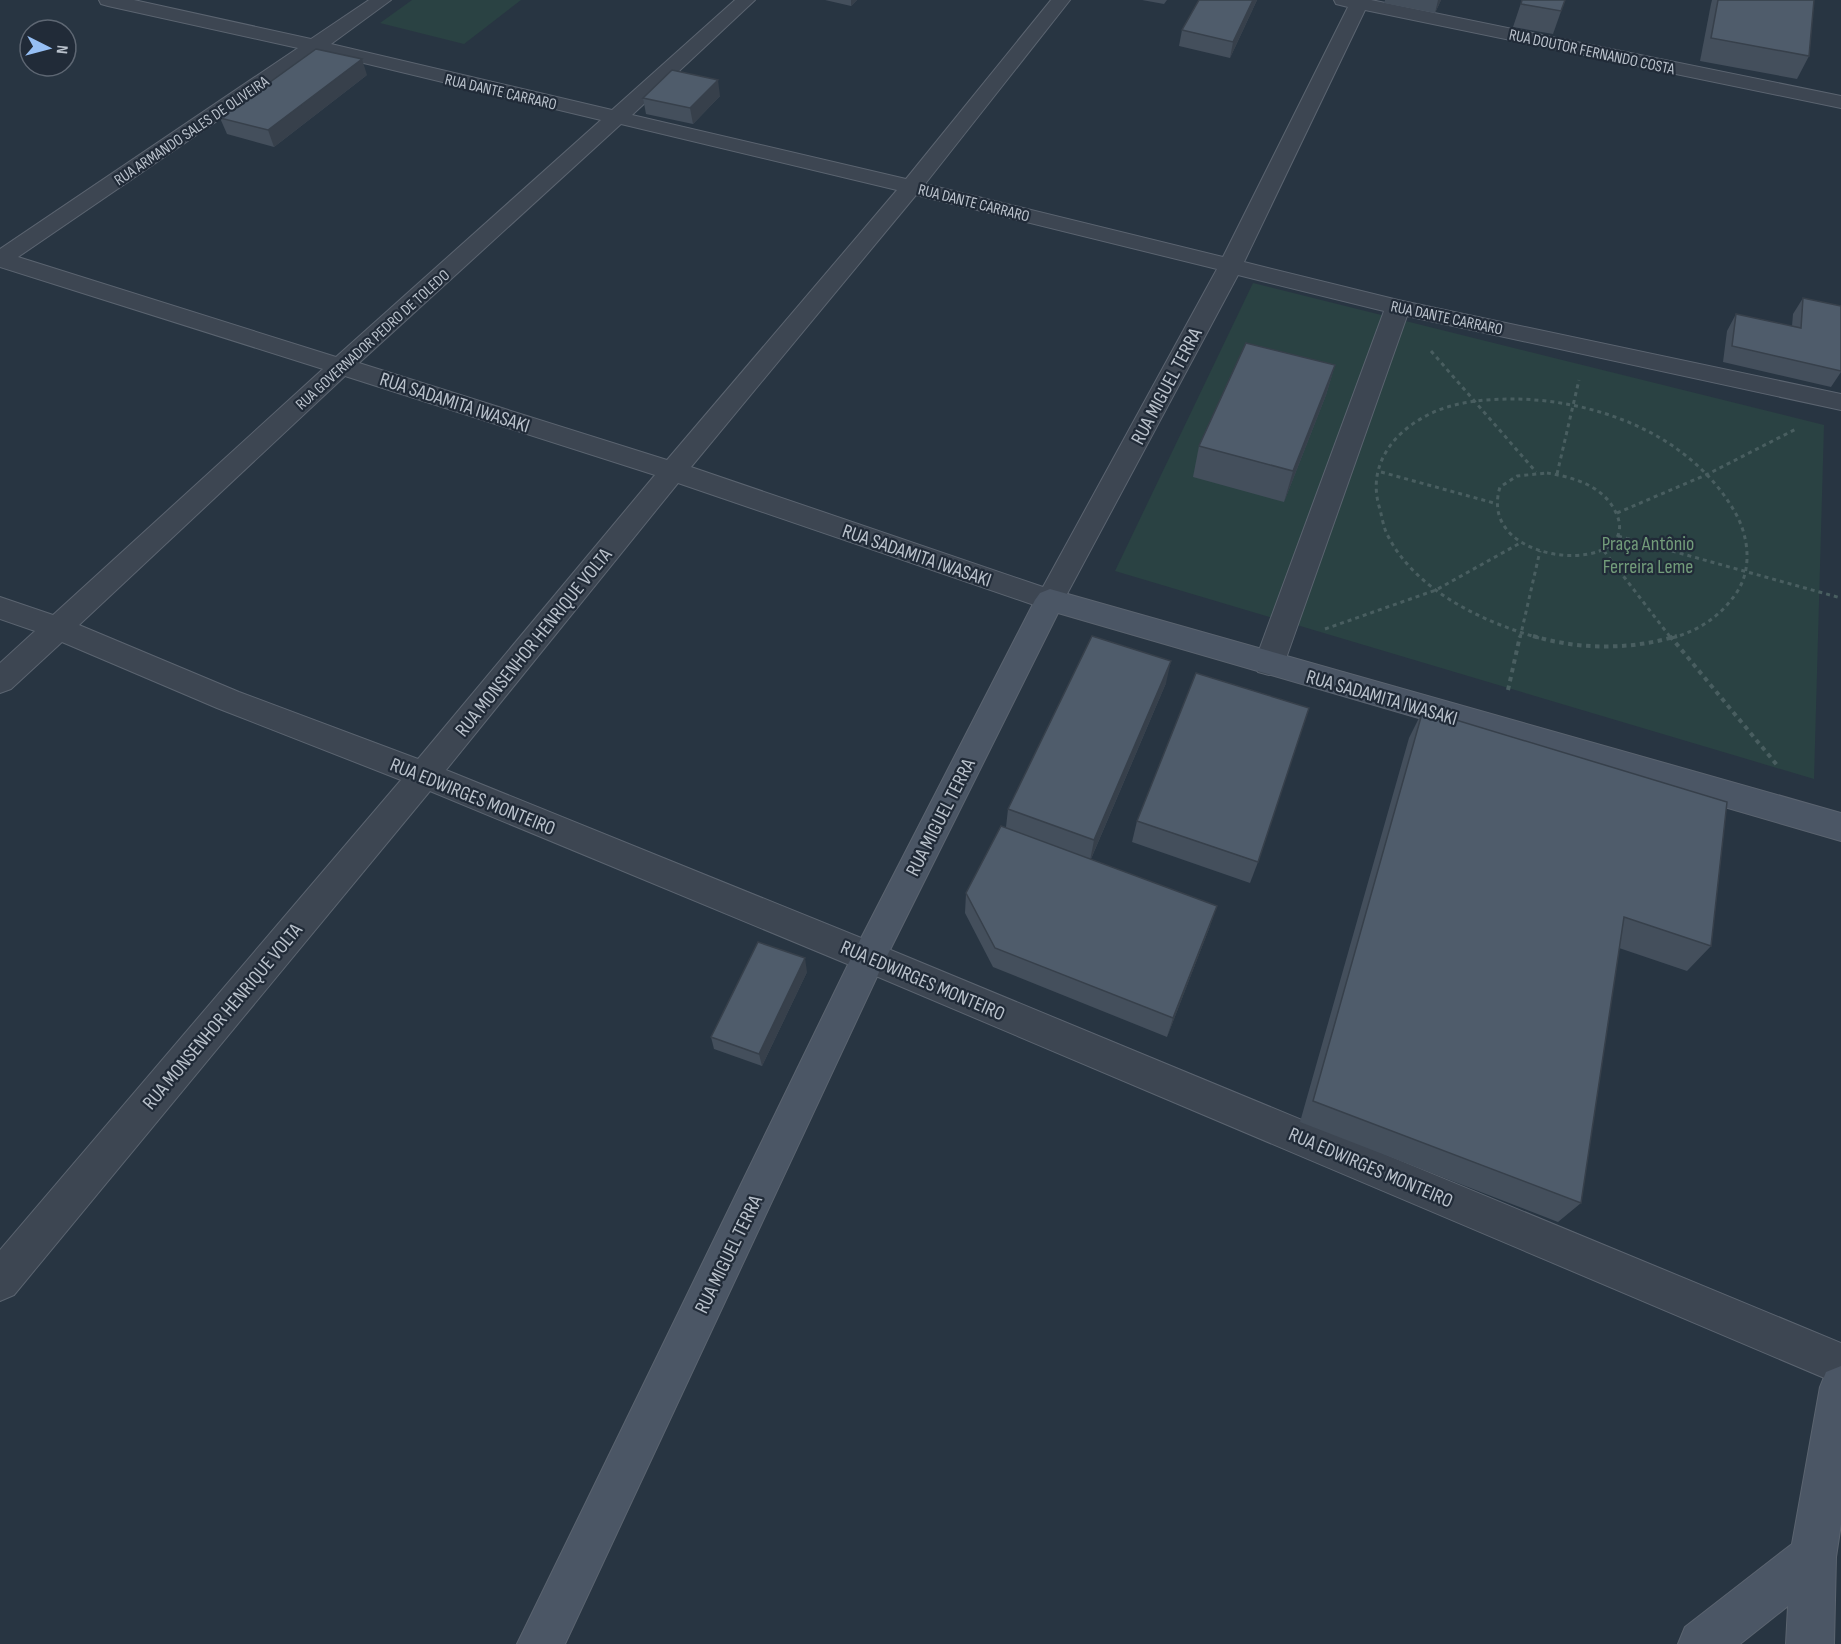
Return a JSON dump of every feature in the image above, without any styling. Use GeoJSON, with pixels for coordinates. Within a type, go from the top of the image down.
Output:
{"type":"FeatureCollection","features":[{"type":"Feature","properties":{"kind":"main road","name":"RUA SADAMITA IWASAKI"},"geometry":{"type":"LineString","coordinates":[[1050,600],[1272,655],[1498,730],[1833,825]]}},
{"type":"Feature","properties":{"kind":"main road","name":"RUA MIGUEL TERRA"},"geometry":{"type":"LineString","coordinates":[[541,1644],[869,957],[1050,600]]}},
{"type":"Feature","properties":{"kind":"main road"},"geometry":{"type":"LineString","coordinates":[[1810,1644],[1813,1557],[1841,1387]]}},
{"type":"Feature","properties":{"kind":"main road"},"geometry":{"type":"LineString","coordinates":[[1702,1644],[1813,1557]]}},
{"type":"Feature","properties":{"kind":"street","name":"RUA DANTE CARRARO"},"geometry":{"type":"LineString","coordinates":[[108,0],[316,46],[911,187],[1231,265],[1397,310],[1587,347],[1841,402]]}},
{"type":"Feature","properties":{"kind":"street","name":"RUA ARMANDO SALES DE OLIVEIRA"},"geometry":{"type":"LineString","coordinates":[[0,259],[382,0]]}},
{"type":"Feature","properties":{"kind":"street","name":"RUA GOVERNADOR PEDRO DE TOLEDO"},"geometry":{"type":"LineString","coordinates":[[0,681],[341,366],[746,0]]}},
{"type":"Feature","properties":{"kind":"street","name":"RUA MONSENHOR HENRIQUE VOLTA"},"geometry":{"type":"LineString","coordinates":[[0,1281],[911,187],[1061,0]]}},
{"type":"Feature","properties":{"kind":"street","name":"RUA DOUTOR FERNANDO COSTA"},"geometry":{"type":"LineString","coordinates":[[1354,1],[1841,102]]}},
{"type":"Feature","properties":{"kind":"street","name":"RUA MIGUEL TERRA"},"geometry":{"type":"LineString","coordinates":[[1050,600],[1231,265],[1354,1]]}},
{"type":"Feature","properties":{"kind":"street","name":"RUA SADAMITA IWASAKI"},"geometry":{"type":"LineString","coordinates":[[0,259],[673,471],[1050,600]]}},
{"type":"Feature","properties":{"kind":"street"},"geometry":{"type":"LineString","coordinates":[[1272,655],[1397,310]]}},
{"type":"Feature","properties":{"kind":"street","name":"RUA EDWIRGES MONTEIRO"},"geometry":{"type":"LineString","coordinates":[[0,608],[58,628],[228,700],[423,775],[869,957],[1841,1364]]}},
{"type":"Feature","properties":{"kind":"path"},"geometry":{"type":"LineString","coordinates":[[1397,310],[1537,473]]}},
{"type":"Feature","properties":{"kind":"path"},"geometry":{"type":"LineString","coordinates":[[1557,474],[1587,347]]}},
{"type":"Feature","properties":{"kind":"path"},"geometry":{"type":"LineString","coordinates":[[1540,399],[1574,405],[1609,415],[1670,444],[1708,474],[1740,519],[1748,554],[1744,581],[1726,607],[1697,630],[1672,639],[1639,645],[1581,646],[1521,633],[1476,615],[1436,590],[1419,576],[1388,536],[1375,487],[1377,471],[1387,450],[1412,424],[1436,411],[1476,401],[1540,399]]}},
{"type":"Feature","properties":{"kind":"path"},"geometry":{"type":"LineString","coordinates":[[1617,513],[1708,474],[1800,427]]}},
{"type":"Feature","properties":{"kind":"path"},"geometry":{"type":"LineString","coordinates":[[1377,471],[1494,503]]}},
{"type":"Feature","properties":{"kind":"path"},"geometry":{"type":"LineString","coordinates":[[1537,473],[1557,474],[1590,486],[1607,498],[1617,513],[1621,528],[1618,536],[1604,551],[1577,557],[1540,551],[1522,542],[1508,531],[1497,517],[1494,503],[1498,490],[1509,480],[1537,473]]}},
{"type":"Feature","properties":{"kind":"path"},"geometry":{"type":"LineString","coordinates":[[1618,536],[1841,597]]}},
{"type":"Feature","properties":{"kind":"path"},"geometry":{"type":"LineString","coordinates":[[1272,655],[1436,590],[1522,542]]}},
{"type":"Feature","properties":{"kind":"path"},"geometry":{"type":"LineString","coordinates":[[1498,730],[1540,551]]}},
{"type":"Feature","properties":{"kind":"path"},"geometry":{"type":"LineString","coordinates":[[1604,551],[1672,639],[1833,825]]}},
{"type":"Feature","properties":{"kind":"green space"},"geometry":{"type":"Polygon","coordinates":[[[412,0],[521,0],[464,44],[380,23],[412,0]]]}},
{"type":"Feature","properties":{"kind":"green space","name":"Praça Antônio Ferreira Leme"},"geometry":{"type":"Polygon","coordinates":[[[1253,283],[1824,425],[1814,779],[1115,571],[1253,283]]]}},
{"type":"Feature","properties":{"kind":"building"},"geometry":{"type":"Polygon","coordinates":[[[1199,0],[1253,0],[1233,42],[1182,30],[1199,0]]]}},
{"type":"Feature","properties":{"kind":"building"},"geometry":{"type":"Polygon","coordinates":[[[1522,0],[1565,0],[1561,11],[1521,4],[1522,0]]]}},
{"type":"Feature","properties":{"kind":"building"},"geometry":{"type":"Polygon","coordinates":[[[1718,0],[1814,0],[1809,56],[1711,38],[1718,0]]]}},
{"type":"Feature","properties":{"kind":"building"},"geometry":{"type":"Polygon","coordinates":[[[316,49],[362,59],[268,130],[220,118],[316,49]]]}},
{"type":"Feature","properties":{"kind":"building"},"geometry":{"type":"Polygon","coordinates":[[[672,70],[718,80],[690,108],[643,98],[672,70]]]}},
{"type":"Feature","properties":{"kind":"building"},"geometry":{"type":"Polygon","coordinates":[[[1803,298],[1841,306],[1841,371],[1732,346],[1736,314],[1801,328],[1803,298]]]}},
{"type":"Feature","properties":{"kind":"building"},"geometry":{"type":"Polygon","coordinates":[[[1246,343],[1335,365],[1293,471],[1199,446],[1246,343]]]}},
{"type":"Feature","properties":{"kind":"building"},"geometry":{"type":"Polygon","coordinates":[[[1092,636],[1171,661],[1094,840],[1008,809],[1092,636]]]}},
{"type":"Feature","properties":{"kind":"building"},"geometry":{"type":"Polygon","coordinates":[[[1196,673],[1309,708],[1258,862],[1137,821],[1196,673]]]}},
{"type":"Feature","properties":{"kind":"building"},"geometry":{"type":"Polygon","coordinates":[[[1423,710],[1727,802],[1711,946],[1624,917],[1581,1203],[1313,1101],[1423,710]]]}},
{"type":"Feature","properties":{"kind":"building"},"geometry":{"type":"Polygon","coordinates":[[[1001,826],[1217,906],[1173,1018],[995,948],[966,893],[1001,826]]]}},
{"type":"Feature","properties":{"kind":"building"},"geometry":{"type":"Polygon","coordinates":[[[758,942],[805,958],[759,1054],[711,1037],[758,942]]]}}]}
